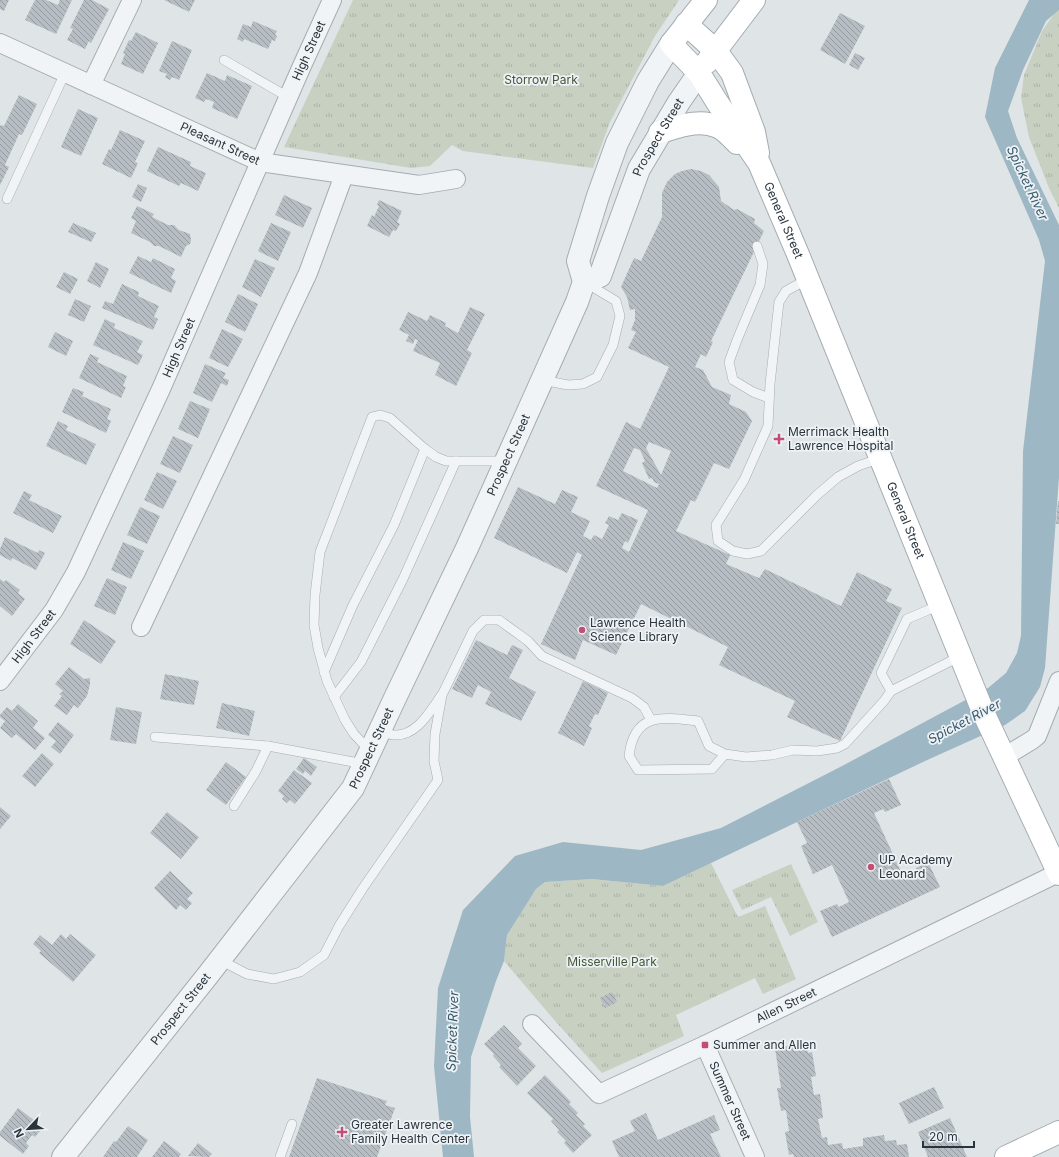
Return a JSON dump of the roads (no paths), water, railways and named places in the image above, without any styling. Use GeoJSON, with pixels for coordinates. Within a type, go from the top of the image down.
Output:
{"type":"FeatureCollection","features":[{"type":"Feature","properties":{"kind":"main road"},"geometry":{"type":"LineString","coordinates":[[671,44],[706,0]]}},
{"type":"Feature","properties":{"kind":"main road","name":"Prospect Street"},"geometry":{"type":"LineString","coordinates":[[699,73],[754,0]]}},
{"type":"Feature","properties":{"kind":"main road","name":"General Street"},"geometry":{"type":"LineString","coordinates":[[686,24],[716,50],[732,73],[754,132],[759,163]]}},
{"type":"Feature","properties":{"kind":"main road","name":"General Street"},"geometry":{"type":"LineString","coordinates":[[671,44],[699,73],[759,163],[808,279],[969,677],[1059,873]]}},
{"type":"Feature","properties":{"kind":"main road"},"geometry":{"type":"LineString","coordinates":[[660,132],[687,124],[696,123],[709,124],[719,127],[759,163]]}},
{"type":"Feature","properties":{"kind":"main road"},"geometry":{"type":"LineString","coordinates":[[1006,1157],[1059,1132]]}},
{"type":"Feature","properties":{"kind":"street"},"geometry":{"type":"LineString","coordinates":[[91,85],[132,0]]}},
{"type":"Feature","properties":{"kind":"street","name":"High Street"},"geometry":{"type":"LineString","coordinates":[[0,680],[54,610],[76,572],[161,389],[288,97],[332,0]]}},
{"type":"Feature","properties":{"kind":"street","name":"Pleasant Street"},"geometry":{"type":"LineString","coordinates":[[0,43],[260,162],[419,185],[456,179]]}},
{"type":"Feature","properties":{"kind":"street"},"geometry":{"type":"LineString","coordinates":[[584,282],[578,261],[598,196],[617,143],[648,81],[671,44]]}},
{"type":"Feature","properties":{"kind":"street","name":"Prospect Street"},"geometry":{"type":"LineString","coordinates":[[63,1157],[220,960],[353,788],[467,548],[577,302],[584,282],[600,276],[639,169],[660,132],[699,73]]}},
{"type":"Feature","properties":{"kind":"street"},"geometry":{"type":"LineString","coordinates":[[141,627],[308,273],[344,175]]}},
{"type":"Feature","properties":{"kind":"street"},"geometry":{"type":"LineString","coordinates":[[1002,751],[1032,740],[1037,736],[1050,700],[1059,681]]}},
{"type":"Feature","properties":{"kind":"street","name":"Allen Street"},"geometry":{"type":"LineString","coordinates":[[532,1024],[598,1094],[705,1045],[1059,873]]}},
{"type":"Feature","properties":{"kind":"street","name":"Summer Street"},"geometry":{"type":"LineString","coordinates":[[705,1045],[755,1157]]}},
{"type":"Feature","properties":{"kind":"lane"},"geometry":{"type":"LineString","coordinates":[[224,60],[288,97]]}},
{"type":"Feature","properties":{"kind":"lane"},"geometry":{"type":"LineString","coordinates":[[7,199],[66,73]]}},
{"type":"Feature","properties":{"kind":"lane"},"geometry":{"type":"LineString","coordinates":[[757,246],[763,264],[760,285],[729,362],[733,380],[753,392],[769,398]]}},
{"type":"Feature","properties":{"kind":"lane"},"geometry":{"type":"LineString","coordinates":[[808,279],[786,291],[779,302],[769,398],[768,426],[744,480],[716,525],[718,541],[732,551],[747,554],[762,551],[817,495],[838,477],[858,466],[881,458]]}},
{"type":"Feature","properties":{"kind":"lane"},"geometry":{"type":"LineString","coordinates":[[542,380],[568,385],[584,384],[597,377],[613,346],[620,316],[616,301],[584,282]]}},
{"type":"Feature","properties":{"kind":"lane"},"geometry":{"type":"LineString","coordinates":[[367,758],[345,720],[324,672],[314,625],[315,595],[320,552],[372,417],[380,415],[390,418],[425,449],[436,457],[446,461],[506,461]]}},
{"type":"Feature","properties":{"kind":"lane"},"geometry":{"type":"LineString","coordinates":[[324,672],[353,605],[394,525],[425,449]]}},
{"type":"Feature","properties":{"kind":"lane"},"geometry":{"type":"LineString","coordinates":[[334,697],[361,662],[403,579],[456,461]]}},
{"type":"Feature","properties":{"kind":"lane"},"geometry":{"type":"LineString","coordinates":[[891,691],[882,673],[907,619],[940,605]]}},
{"type":"Feature","properties":{"kind":"lane"},"geometry":{"type":"LineString","coordinates":[[380,731],[395,735],[408,732],[420,723],[442,695],[473,631],[484,620],[499,620],[528,641],[542,656],[632,698],[644,707],[651,720]]}},
{"type":"Feature","properties":{"kind":"lane"},"geometry":{"type":"LineString","coordinates":[[725,754],[712,769],[638,770],[629,756],[630,744],[638,728],[651,720],[674,718],[698,722],[709,746],[725,754],[746,757],[793,750],[837,748],[845,744],[884,701],[891,691],[961,656]]}},
{"type":"Feature","properties":{"kind":"lane"},"geometry":{"type":"LineString","coordinates":[[220,960],[248,974],[274,979],[300,972],[324,955],[339,926],[363,888],[438,780],[434,761],[435,734],[442,695]]}},
{"type":"Feature","properties":{"kind":"lane"},"geometry":{"type":"LineString","coordinates":[[155,738],[268,746],[367,758]]}},
{"type":"Feature","properties":{"kind":"lane"},"geometry":{"type":"LineString","coordinates":[[234,806],[256,771],[268,746]]}},
{"type":"Feature","properties":{"kind":"lane"},"geometry":{"type":"LineString","coordinates":[[280,1157],[292,1124]]}},
{"type":"Feature","properties":{"kind":"water","name":"Spicket River"},"geometry":{"type":"Polygon","coordinates":[[[1029,0],[1059,0],[1059,10],[1046,21],[1023,70],[1008,111],[1017,138],[1059,225],[1059,477],[1045,668],[1040,687],[1025,711],[1005,725],[925,761],[663,886],[592,879],[545,882],[536,889],[507,935],[504,961],[471,1057],[470,1117],[474,1157],[443,1157],[434,1066],[438,988],[463,910],[515,856],[563,842],[641,850],[721,828],[844,765],[988,688],[1006,673],[1017,653],[1021,636],[1023,451],[1045,261],[1039,240],[985,117],[995,68],[1029,0]]]}},
{"type":"Feature","properties":{"kind":"place","name":"Merrimack Health Lawrence Hospital"},"geometry":{"type":"Point","coordinates":[779,439]}},
{"type":"Feature","properties":{"kind":"place","name":"Lawrence Health Science Library"},"geometry":{"type":"Point","coordinates":[582,630]}},
{"type":"Feature","properties":{"kind":"place","name":"UP Academy Leonard"},"geometry":{"type":"Point","coordinates":[871,867]}},
{"type":"Feature","properties":{"kind":"place","name":"Summer and Allen"},"geometry":{"type":"Point","coordinates":[705,1045]}},
{"type":"Feature","properties":{"kind":"place","name":"Greater Lawrence Family Health Center"},"geometry":{"type":"Point","coordinates":[342,1132]}},
{"type":"Feature","properties":{"kind":"park label","name":"Storrow Park"},"geometry":{"type":"Point","coordinates":[541,80]}},
{"type":"Feature","properties":{"kind":"park label","name":"Misserville Park"},"geometry":{"type":"Point","coordinates":[612,962]}}]}
